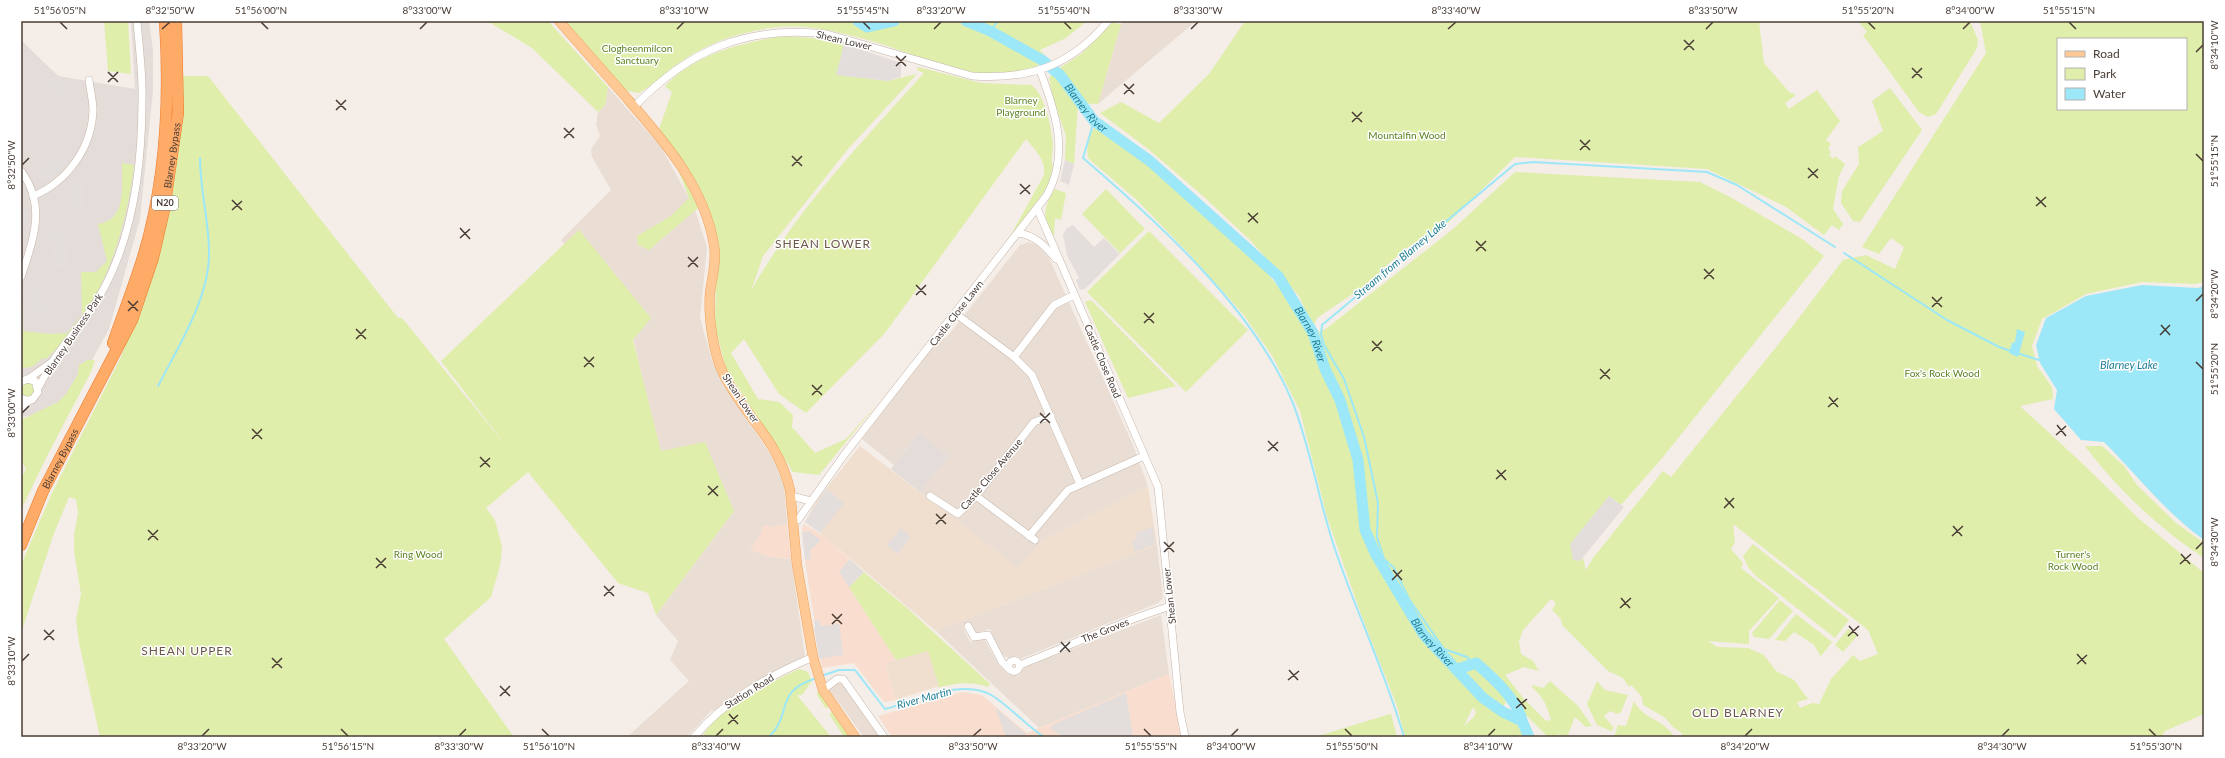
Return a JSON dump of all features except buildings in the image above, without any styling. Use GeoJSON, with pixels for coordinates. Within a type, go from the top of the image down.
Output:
{"type":"FeatureCollection","features":[{"type":"Feature","properties":{"kind":"highway","name":"Blarney Bypass"},"geometry":{"type":"LineString","coordinates":[[103,373],[144,253],[156,200],[166,112],[164,21]]}},
{"type":"Feature","properties":{"kind":"highway","name":"Blarney Bypass"},"geometry":{"type":"LineString","coordinates":[[21,544],[43,491],[103,373],[132,320],[153,258],[164,210],[178,113],[176,21]]}},
{"type":"Feature","properties":{"kind":"main road","name":"Shean Lower"},"geometry":{"type":"LineString","coordinates":[[559,21],[681,163],[702,207],[714,246],[715,257],[710,302],[711,328],[723,373],[778,455],[787,474],[791,496],[801,590],[814,661],[822,686],[855,737]]}},
{"type":"Feature","properties":{"kind":"street","name":"Blarney Business Park"},"geometry":{"type":"LineString","coordinates":[[30,400],[38,394],[38,388],[54,361],[84,322],[100,296],[115,262],[129,217],[139,162],[142,99],[136,21]]}},
{"type":"Feature","properties":{"kind":"street","name":"Shean Lower"},"geometry":{"type":"LineString","coordinates":[[634,107],[675,70],[700,55],[738,39],[784,32],[827,34],[972,76],[992,77],[1028,73],[1060,62],[1095,36],[1108,21]]}},
{"type":"Feature","properties":{"kind":"street","name":"Castle Close Lawn"},"geometry":{"type":"LineString","coordinates":[[793,520],[798,520],[844,455],[956,314],[1037,208],[1052,185],[1060,153],[1058,130],[1045,84],[1043,69]]}},
{"type":"Feature","properties":{"kind":"street"},"geometry":{"type":"LineString","coordinates":[[1028,73],[1034,74],[1045,84]]}},
{"type":"Feature","properties":{"kind":"street"},"geometry":{"type":"LineString","coordinates":[[33,196],[51,188],[59,182],[80,156],[87,140],[93,110],[89,80]]}},
{"type":"Feature","properties":{"kind":"street"},"geometry":{"type":"LineString","coordinates":[[21,171],[33,196],[36,226],[21,277]]}},
{"type":"Feature","properties":{"kind":"street","name":"Castle Close Road"},"geometry":{"type":"LineString","coordinates":[[1037,208],[1144,456]]}},
{"type":"Feature","properties":{"kind":"street","name":"Castle Close Road"},"geometry":{"type":"LineString","coordinates":[[1018,233],[1026,234],[1037,240],[1062,266]]}},
{"type":"Feature","properties":{"kind":"street"},"geometry":{"type":"LineString","coordinates":[[1014,356],[1054,305],[1074,295]]}},
{"type":"Feature","properties":{"kind":"street"},"geometry":{"type":"LineString","coordinates":[[956,314],[1014,356],[1032,375],[1080,484]]}},
{"type":"Feature","properties":{"kind":"street"},"geometry":{"type":"LineString","coordinates":[[24,379],[54,361]]}},
{"type":"Feature","properties":{"kind":"street"},"geometry":{"type":"LineString","coordinates":[[24,379],[35,381],[38,388]]}},
{"type":"Feature","properties":{"kind":"street"},"geometry":{"type":"LineString","coordinates":[[21,398],[30,400]]}},
{"type":"Feature","properties":{"kind":"street"},"geometry":{"type":"LineString","coordinates":[[21,408],[30,400]]}},
{"type":"Feature","properties":{"kind":"street","name":"Castle Close Avenue"},"geometry":{"type":"LineString","coordinates":[[930,496],[958,514],[976,496],[1034,422],[1051,416]]}},
{"type":"Feature","properties":{"kind":"street"},"geometry":{"type":"LineString","coordinates":[[976,496],[1032,538],[1068,490],[1144,456]]}},
{"type":"Feature","properties":{"kind":"street","name":"Shean Lower"},"geometry":{"type":"LineString","coordinates":[[1144,456],[1158,487],[1180,712],[1185,737]]}},
{"type":"Feature","properties":{"kind":"street"},"geometry":{"type":"LineString","coordinates":[[791,496],[811,501]]}},
{"type":"Feature","properties":{"kind":"street","name":"The Groves"},"geometry":{"type":"LineString","coordinates":[[968,626],[974,637],[985,634],[988,635],[997,654],[1010,665],[1016,661],[1020,665],[1133,618],[1170,606]]}},
{"type":"Feature","properties":{"kind":"street","name":"Station Road"},"geometry":{"type":"LineString","coordinates":[[694,737],[708,720],[724,706],[756,686],[814,661]]}},
{"type":"Feature","properties":{"kind":"street"},"geometry":{"type":"LineString","coordinates":[[822,686],[837,679],[843,679],[884,737]]}},
{"type":"Feature","properties":{"kind":"shaded area"},"geometry":{"type":"Polygon","coordinates":[[[131,21],[149,21],[153,50],[153,91],[140,219],[109,329],[84,375],[55,413],[22,417],[21,421],[21,40],[58,76],[135,89],[131,21]]]}},
{"type":"Feature","properties":{"kind":"shaded area"},"geometry":{"type":"Polygon","coordinates":[[[1122,21],[1196,21],[1098,104],[1121,24],[1122,21]]]}},
{"type":"Feature","properties":{"kind":"shaded area"},"geometry":{"type":"Polygon","coordinates":[[[844,44],[901,63],[901,77],[888,81],[836,75],[844,44]]]}},
{"type":"Feature","properties":{"kind":"shaded area"},"geometry":{"type":"Polygon","coordinates":[[[55,73],[73,89],[66,97],[80,109],[77,113],[45,84],[55,73]]]}},
{"type":"Feature","properties":{"kind":"shaded area"},"geometry":{"type":"Polygon","coordinates":[[[608,87],[661,147],[694,207],[707,247],[700,318],[712,360],[731,396],[774,460],[784,484],[787,524],[771,527],[770,557],[791,559],[805,656],[741,691],[714,711],[711,711],[687,737],[627,737],[689,681],[670,660],[678,641],[656,615],[734,511],[661,451],[649,411],[629,317],[561,240],[611,190],[592,157],[591,149],[600,136],[596,124],[598,112],[605,105],[608,87]]]}},
{"type":"Feature","properties":{"kind":"shaded area"},"geometry":{"type":"Polygon","coordinates":[[[74,135],[77,138],[60,155],[68,163],[51,181],[48,178],[45,181],[38,174],[74,135]]]}},
{"type":"Feature","properties":{"kind":"shaded area"},"geometry":{"type":"Polygon","coordinates":[[[1065,160],[1074,164],[1069,185],[1060,181],[1065,160]]]}},
{"type":"Feature","properties":{"kind":"shaded area"},"geometry":{"type":"Polygon","coordinates":[[[76,179],[86,179],[84,210],[70,211],[71,183],[76,184],[76,179]]]}},
{"type":"Feature","properties":{"kind":"shaded area"},"geometry":{"type":"Polygon","coordinates":[[[21,208],[24,211],[28,211],[29,227],[24,227],[21,238],[21,208]]]}},
{"type":"Feature","properties":{"kind":"shaded area"},"geometry":{"type":"Polygon","coordinates":[[[61,223],[70,265],[56,269],[46,229],[61,223]]]}},
{"type":"Feature","properties":{"kind":"shaded area"},"geometry":{"type":"Polygon","coordinates":[[[1073,225],[1094,247],[1104,238],[1120,254],[1085,289],[1080,290],[1076,280],[1079,278],[1067,255],[1063,235],[1067,228],[1073,225]]]}},
{"type":"Feature","properties":{"kind":"shaded area"},"geometry":{"type":"Polygon","coordinates":[[[1029,242],[1038,246],[1049,258],[1133,445],[1148,486],[1042,541],[1018,569],[920,492],[949,456],[919,433],[894,465],[862,439],[938,340],[947,337],[1020,245],[1029,242]]]}},
{"type":"Feature","properties":{"kind":"shaded area"},"geometry":{"type":"Polygon","coordinates":[[[32,288],[46,288],[48,319],[33,320],[32,288]]]}},
{"type":"Feature","properties":{"kind":"shaded area"},"geometry":{"type":"Polygon","coordinates":[[[919,433],[949,456],[920,492],[891,469],[919,433]]]}},
{"type":"Feature","properties":{"kind":"shaded area"},"geometry":{"type":"Polygon","coordinates":[[[860,446],[1018,568],[1042,541],[1148,486],[1157,545],[936,631],[805,522],[818,499],[860,446]]]}},
{"type":"Feature","properties":{"kind":"shaded area"},"geometry":{"type":"Polygon","coordinates":[[[826,489],[844,503],[820,533],[805,522],[826,489]]]}},
{"type":"Feature","properties":{"kind":"shaded area"},"geometry":{"type":"Polygon","coordinates":[[[1609,496],[1624,507],[1580,561],[1573,560],[1570,544],[1609,496]]]}},
{"type":"Feature","properties":{"kind":"shaded area"},"geometry":{"type":"Polygon","coordinates":[[[787,524],[791,559],[770,557],[750,550],[761,534],[763,525],[771,527],[787,524]]]}},
{"type":"Feature","properties":{"kind":"shaded area"},"geometry":{"type":"Polygon","coordinates":[[[804,524],[825,537],[864,572],[849,587],[896,660],[885,663],[896,700],[884,702],[854,663],[822,668],[806,568],[802,529],[804,524]]]}},
{"type":"Feature","properties":{"kind":"shaded area"},"geometry":{"type":"Polygon","coordinates":[[[1153,527],[1155,544],[1135,552],[1132,542],[1137,537],[1135,533],[1153,527]]]}},
{"type":"Feature","properties":{"kind":"shaded area"},"geometry":{"type":"Polygon","coordinates":[[[901,528],[911,537],[898,554],[887,545],[901,528]]]}},
{"type":"Feature","properties":{"kind":"shaded area"},"geometry":{"type":"Polygon","coordinates":[[[808,531],[821,540],[810,551],[811,559],[805,560],[802,532],[808,531]]]}},
{"type":"Feature","properties":{"kind":"shaded area"},"geometry":{"type":"Polygon","coordinates":[[[1157,545],[1163,598],[1158,603],[1020,659],[1016,656],[1009,658],[1004,656],[1000,651],[990,629],[976,633],[971,623],[963,627],[970,642],[983,637],[998,664],[1009,675],[1019,676],[1025,667],[1161,615],[1169,674],[1039,728],[936,631],[1157,545]]]}},
{"type":"Feature","properties":{"kind":"shaded area"},"geometry":{"type":"Polygon","coordinates":[[[850,559],[864,572],[849,587],[839,571],[850,559]]]}},
{"type":"Feature","properties":{"kind":"shaded area"},"geometry":{"type":"Polygon","coordinates":[[[820,620],[820,626],[839,624],[843,655],[819,659],[814,621],[820,620]]]}},
{"type":"Feature","properties":{"kind":"shaded area"},"geometry":{"type":"Polygon","coordinates":[[[928,651],[939,686],[896,700],[885,663],[928,651]]]}},
{"type":"Feature","properties":{"kind":"shaded area"},"geometry":{"type":"Polygon","coordinates":[[[837,674],[844,675],[887,737],[864,737],[825,684],[837,674]]]}},
{"type":"Feature","properties":{"kind":"shaded area"},"geometry":{"type":"Polygon","coordinates":[[[1169,674],[1182,737],[892,737],[878,716],[963,692],[982,695],[1027,733],[1169,674]]]}},
{"type":"Feature","properties":{"kind":"shaded area"},"geometry":{"type":"Polygon","coordinates":[[[1126,693],[1133,737],[1062,737],[1050,728],[1054,724],[1126,693]]]}},
{"type":"Feature","properties":{"kind":"shaded area"},"geometry":{"type":"Polygon","coordinates":[[[995,707],[1025,733],[1027,737],[1006,737],[995,707]]]}},
{"type":"Feature","properties":{"kind":"green space"},"geometry":{"type":"Polygon","coordinates":[[[104,21],[128,21],[131,74],[108,71],[104,21]]]}},
{"type":"Feature","properties":{"kind":"green space"},"geometry":{"type":"Polygon","coordinates":[[[487,21],[548,21],[608,87],[605,105],[598,112],[532,48],[487,21]]]}},
{"type":"Feature","properties":{"kind":"green space","name":"Clogheenmilcon Sanctuary"},"geometry":{"type":"Polygon","coordinates":[[[563,21],[1087,21],[1066,38],[1040,50],[1045,55],[1041,62],[1033,69],[1002,74],[963,70],[868,40],[832,31],[795,26],[757,30],[731,37],[694,53],[639,93],[628,91],[619,84],[563,21]]]}},
{"type":"Feature","properties":{"kind":"green space","name":"Mountalfin Wood"},"geometry":{"type":"Polygon","coordinates":[[[1245,21],[1759,21],[1764,63],[1789,92],[1796,95],[1785,103],[1789,109],[1817,90],[1840,121],[1826,140],[1831,144],[1828,149],[1831,152],[1829,155],[1833,159],[1835,156],[1845,164],[1839,176],[1833,209],[1843,224],[1839,230],[1832,225],[1824,235],[1786,207],[1707,169],[1515,157],[1447,224],[1405,249],[1363,287],[1317,318],[1313,327],[1299,296],[1251,241],[1203,196],[1147,148],[1100,113],[1121,102],[1159,123],[1209,74],[1245,21]]]}},
{"type":"Feature","properties":{"kind":"green space"},"geometry":{"type":"Polygon","coordinates":[[[1858,21],[1970,21],[1978,40],[1977,48],[1936,114],[1928,117],[1919,112],[1863,35],[1867,32],[1858,21]]]}},
{"type":"Feature","properties":{"kind":"green space"},"geometry":{"type":"Polygon","coordinates":[[[1980,21],[2204,21],[2204,282],[2195,284],[2142,282],[2086,294],[2042,319],[2032,346],[2037,366],[2052,387],[2053,399],[2020,406],[2084,465],[2137,517],[2204,573],[2204,714],[2165,731],[2162,737],[1682,737],[1682,733],[1674,728],[1664,717],[1643,705],[1642,697],[1631,685],[1629,687],[1623,678],[1608,671],[1562,625],[1561,619],[1552,610],[1556,603],[1551,599],[1523,630],[1519,641],[1521,654],[1533,661],[1539,671],[1524,667],[1505,675],[1524,699],[1546,721],[1551,720],[1548,710],[1542,698],[1532,687],[1532,685],[1543,688],[1550,681],[1578,706],[1592,726],[1586,727],[1575,717],[1567,737],[1559,734],[1556,737],[1548,737],[1522,711],[1491,672],[1489,676],[1507,700],[1503,707],[1472,683],[1455,661],[1427,634],[1388,572],[1366,530],[1360,459],[1341,402],[1327,370],[1315,334],[1327,328],[1452,230],[1515,172],[1700,182],[1730,197],[1802,239],[1824,256],[1663,457],[1621,505],[1609,496],[1580,561],[1583,558],[1586,570],[1593,558],[1663,471],[1671,477],[1785,336],[1843,260],[1866,255],[1895,269],[1904,247],[1891,238],[1879,254],[1862,247],[1986,53],[1980,21]],[[1733,524],[1735,543],[1731,549],[1743,563],[1741,568],[1779,598],[1749,631],[1749,644],[1708,641],[1717,647],[1748,648],[1764,655],[1776,671],[1794,680],[1808,699],[1797,702],[1800,708],[1812,703],[1819,704],[1831,679],[1853,655],[1860,661],[1878,654],[1868,630],[1733,524]]]}},
{"type":"Feature","properties":{"kind":"green space"},"geometry":{"type":"Polygon","coordinates":[[[1112,23],[1121,24],[1098,104],[1078,103],[1074,164],[1065,160],[1066,136],[1053,98],[1049,78],[1055,71],[1081,54],[1112,23]]]}},
{"type":"Feature","properties":{"kind":"green space","name":"Blarney Playground"},"geometry":{"type":"Polygon","coordinates":[[[783,36],[825,39],[844,44],[837,75],[888,81],[917,74],[848,149],[763,256],[751,291],[788,232],[809,204],[924,73],[917,70],[918,67],[981,83],[1031,85],[1036,89],[1047,112],[1053,145],[1053,166],[1048,185],[1007,242],[1044,175],[1042,160],[1026,139],[885,333],[806,413],[779,394],[744,339],[731,353],[758,399],[779,402],[793,415],[792,427],[815,453],[846,439],[877,404],[819,475],[793,472],[726,369],[715,326],[717,235],[686,165],[659,129],[672,92],[665,86],[677,75],[704,58],[735,46],[783,36]]]}},
{"type":"Feature","properties":{"kind":"green space","name":"Ring Wood"},"geometry":{"type":"Polygon","coordinates":[[[183,76],[208,76],[398,318],[402,318],[507,447],[441,361],[579,230],[651,318],[633,340],[661,451],[705,442],[734,511],[656,615],[648,593],[618,583],[528,472],[486,508],[495,520],[502,547],[500,566],[491,597],[444,639],[514,737],[100,737],[79,643],[76,620],[81,594],[74,551],[74,534],[78,513],[76,499],[69,497],[53,536],[21,633],[21,565],[52,493],[120,359],[142,303],[183,76]]]}},
{"type":"Feature","properties":{"kind":"green space"},"geometry":{"type":"Polygon","coordinates":[[[1890,88],[1922,130],[1860,222],[1853,221],[1841,203],[1842,191],[1859,164],[1858,147],[1883,131],[1872,101],[1890,88]]]}},
{"type":"Feature","properties":{"kind":"green space"},"geometry":{"type":"Polygon","coordinates":[[[1096,126],[1125,146],[1198,204],[1229,238],[1267,273],[1285,295],[1306,329],[1340,408],[1358,473],[1364,530],[1377,559],[1423,635],[1439,650],[1475,693],[1499,712],[1520,723],[1526,737],[1405,737],[1397,706],[1362,617],[1327,517],[1300,411],[1273,357],[1243,314],[1193,258],[1138,201],[1089,159],[1087,151],[1091,133],[1096,126]],[[1473,707],[1464,726],[1474,717],[1476,712],[1473,707]]]}},
{"type":"Feature","properties":{"kind":"green space"},"geometry":{"type":"Polygon","coordinates":[[[674,159],[682,168],[698,208],[649,250],[638,245],[637,236],[671,216],[689,198],[674,159]]]}},
{"type":"Feature","properties":{"kind":"green space"},"geometry":{"type":"Polygon","coordinates":[[[122,163],[134,165],[127,209],[114,252],[97,293],[86,313],[73,331],[46,359],[43,358],[32,367],[21,368],[22,296],[23,331],[50,334],[67,333],[82,315],[81,272],[96,272],[107,261],[98,224],[108,221],[119,209],[122,191],[122,163]]]}},
{"type":"Feature","properties":{"kind":"green space"},"geometry":{"type":"Polygon","coordinates":[[[1055,189],[1066,193],[1061,220],[1055,218],[1054,236],[1047,224],[1046,206],[1055,189]]]}},
{"type":"Feature","properties":{"kind":"green space"},"geometry":{"type":"Polygon","coordinates":[[[1106,189],[1145,229],[1120,253],[1082,214],[1106,189]]]}},
{"type":"Feature","properties":{"kind":"green space"},"geometry":{"type":"Polygon","coordinates":[[[1149,231],[1248,330],[1186,392],[1087,292],[1149,231]]]}},
{"type":"Feature","properties":{"kind":"green space"},"geometry":{"type":"Polygon","coordinates":[[[1091,300],[1176,386],[1128,398],[1085,302],[1091,300]]]}},
{"type":"Feature","properties":{"kind":"green space"},"geometry":{"type":"Polygon","coordinates":[[[88,360],[95,360],[91,372],[46,458],[21,510],[21,478],[26,469],[21,460],[21,420],[58,402],[66,394],[78,374],[79,365],[88,360]]]}},
{"type":"Feature","properties":{"kind":"green space"},"geometry":{"type":"Polygon","coordinates":[[[25,383],[31,383],[35,387],[35,393],[31,397],[25,397],[21,393],[21,387],[25,383]]]}},
{"type":"Feature","properties":{"kind":"green space"},"geometry":{"type":"Polygon","coordinates":[[[2085,446],[2102,446],[2124,466],[2137,485],[2176,523],[2204,543],[2204,558],[2155,521],[2125,493],[2097,462],[2085,446]]]}},
{"type":"Feature","properties":{"kind":"green space"},"geometry":{"type":"Polygon","coordinates":[[[1753,544],[1849,620],[1835,638],[1756,576],[1748,567],[1743,556],[1753,544]]]}},
{"type":"Feature","properties":{"kind":"green space"},"geometry":{"type":"Polygon","coordinates":[[[864,572],[907,608],[990,684],[988,687],[963,683],[937,688],[939,686],[928,651],[896,660],[849,587],[864,572]]]}},
{"type":"Feature","properties":{"kind":"green space"},"geometry":{"type":"Polygon","coordinates":[[[1780,600],[1793,611],[1769,639],[1754,637],[1752,633],[1780,600]]]}},
{"type":"Feature","properties":{"kind":"green space"},"geometry":{"type":"Polygon","coordinates":[[[1796,614],[1832,642],[1821,656],[1813,644],[1794,632],[1785,641],[1775,640],[1796,614]]]}},
{"type":"Feature","properties":{"kind":"green space"},"geometry":{"type":"Polygon","coordinates":[[[1848,629],[1857,636],[1843,652],[1835,645],[1848,629]]]}},
{"type":"Feature","properties":{"kind":"green space"},"geometry":{"type":"Polygon","coordinates":[[[799,669],[808,672],[812,681],[802,695],[797,695],[831,737],[702,737],[710,726],[732,706],[759,689],[799,669]]]}},
{"type":"Feature","properties":{"kind":"green space"},"geometry":{"type":"Polygon","coordinates":[[[1597,681],[1605,690],[1628,695],[1621,712],[1617,714],[1610,711],[1604,716],[1614,728],[1611,731],[1597,725],[1587,704],[1597,681]]]}},
{"type":"Feature","properties":{"kind":"green space"},"geometry":{"type":"Polygon","coordinates":[[[818,689],[828,706],[826,709],[817,695],[818,689]]]}},
{"type":"Feature","properties":{"kind":"green space"},"geometry":{"type":"Polygon","coordinates":[[[1634,701],[1642,712],[1659,722],[1674,737],[1614,737],[1618,725],[1626,726],[1634,701]]]}},
{"type":"Feature","properties":{"kind":"green space"},"geometry":{"type":"Polygon","coordinates":[[[832,712],[851,737],[844,737],[829,714],[832,712]]]}},
{"type":"Feature","properties":{"kind":"green space"},"geometry":{"type":"Polygon","coordinates":[[[1390,714],[1397,737],[1315,737],[1390,714]]]}},
{"type":"Feature","properties":{"kind":"water","name":"Blarney Lake"},"geometry":{"type":"Polygon","coordinates":[[[2142,285],[2198,288],[2204,286],[2204,540],[2176,517],[2104,442],[2081,440],[2054,409],[2057,390],[2040,363],[2036,345],[2046,318],[2086,296],[2142,285]]]}},
{"type":"Feature","properties":{"kind":"water"},"geometry":{"type":"Polygon","coordinates":[[[2017,329],[2025,332],[2018,357],[2009,353],[2012,343],[2015,342],[2017,329]]]}},
{"type":"Feature","properties":{"kind":"waterway","name":"Blarney River"},"geometry":{"type":"LineString","coordinates":[[858,21],[867,27],[894,21]]}},
{"type":"Feature","properties":{"kind":"waterway","name":"Blarney River"},"geometry":{"type":"LineString","coordinates":[[966,21],[990,31],[1042,60],[1060,75],[1094,121],[1150,161],[1278,276],[1313,333],[1325,369],[1340,400],[1358,460],[1365,530],[1376,555],[1423,634],[1483,698],[1503,712],[1522,721],[1529,737]]}},
{"type":"Feature","properties":{"kind":"waterway"},"geometry":{"type":"LineString","coordinates":[[990,31],[998,21]]}},
{"type":"Feature","properties":{"kind":"waterway"},"geometry":{"type":"LineString","coordinates":[[1094,121],[1083,158],[1142,210],[1201,269],[1229,300],[1254,333],[1275,367],[1292,401],[1299,420],[1331,536],[1345,578],[1389,691],[1404,737]]}},
{"type":"Feature","properties":{"kind":"waterway"},"geometry":{"type":"LineString","coordinates":[[158,386],[199,304],[208,269],[209,240],[201,182],[200,158]]}},
{"type":"Feature","properties":{"kind":"waterway","name":"Stream from Blarney Lake"},"geometry":{"type":"LineString","coordinates":[[1473,664],[1467,657],[1444,649],[1409,599],[1394,568],[1384,559],[1377,537],[1378,503],[1364,437],[1344,379],[1324,345],[1321,334],[1322,325],[1515,164],[1533,162],[1707,172],[1737,185],[1835,247]]}},
{"type":"Feature","properties":{"kind":"waterway","name":"Stream from Blarney Lake"},"geometry":{"type":"LineString","coordinates":[[1844,253],[1947,320],[1999,347],[2011,351]]}},
{"type":"Feature","properties":{"kind":"waterway","name":"Stream from Blarney Lake"},"geometry":{"type":"LineString","coordinates":[[2017,353],[2039,360]]}},
{"type":"Feature","properties":{"kind":"waterway"},"geometry":{"type":"LineString","coordinates":[[1458,669],[1476,663],[1504,689],[1520,713],[1522,721]]}},
{"type":"Feature","properties":{"kind":"waterway","name":"River Martin"},"geometry":{"type":"LineString","coordinates":[[821,676],[839,670],[855,670],[885,709],[940,692],[968,689],[981,691],[1000,701],[1044,737]]}},
{"type":"Feature","properties":{"kind":"waterway","name":"River Martin"},"geometry":{"type":"LineString","coordinates":[[769,737],[776,728],[789,696],[794,689],[803,683],[817,678]]}},
{"type":"Feature","properties":{"kind":"district","name":"SHEAN LOWER"},"geometry":{"type":"Point","coordinates":[823,244]}},
{"type":"Feature","properties":{"kind":"district","name":"SHEAN UPPER"},"geometry":{"type":"Point","coordinates":[187,651]}},
{"type":"Feature","properties":{"kind":"district","name":"OLD BLARNEY"},"geometry":{"type":"Point","coordinates":[1738,713]}},
{"type":"Feature","properties":{"kind":"park label","name":"Fox's Rock Wood"},"geometry":{"type":"Point","coordinates":[1942,373]}},
{"type":"Feature","properties":{"kind":"park label","name":"Turner's Rock Wood"},"geometry":{"type":"Point","coordinates":[2073,560]}}]}
